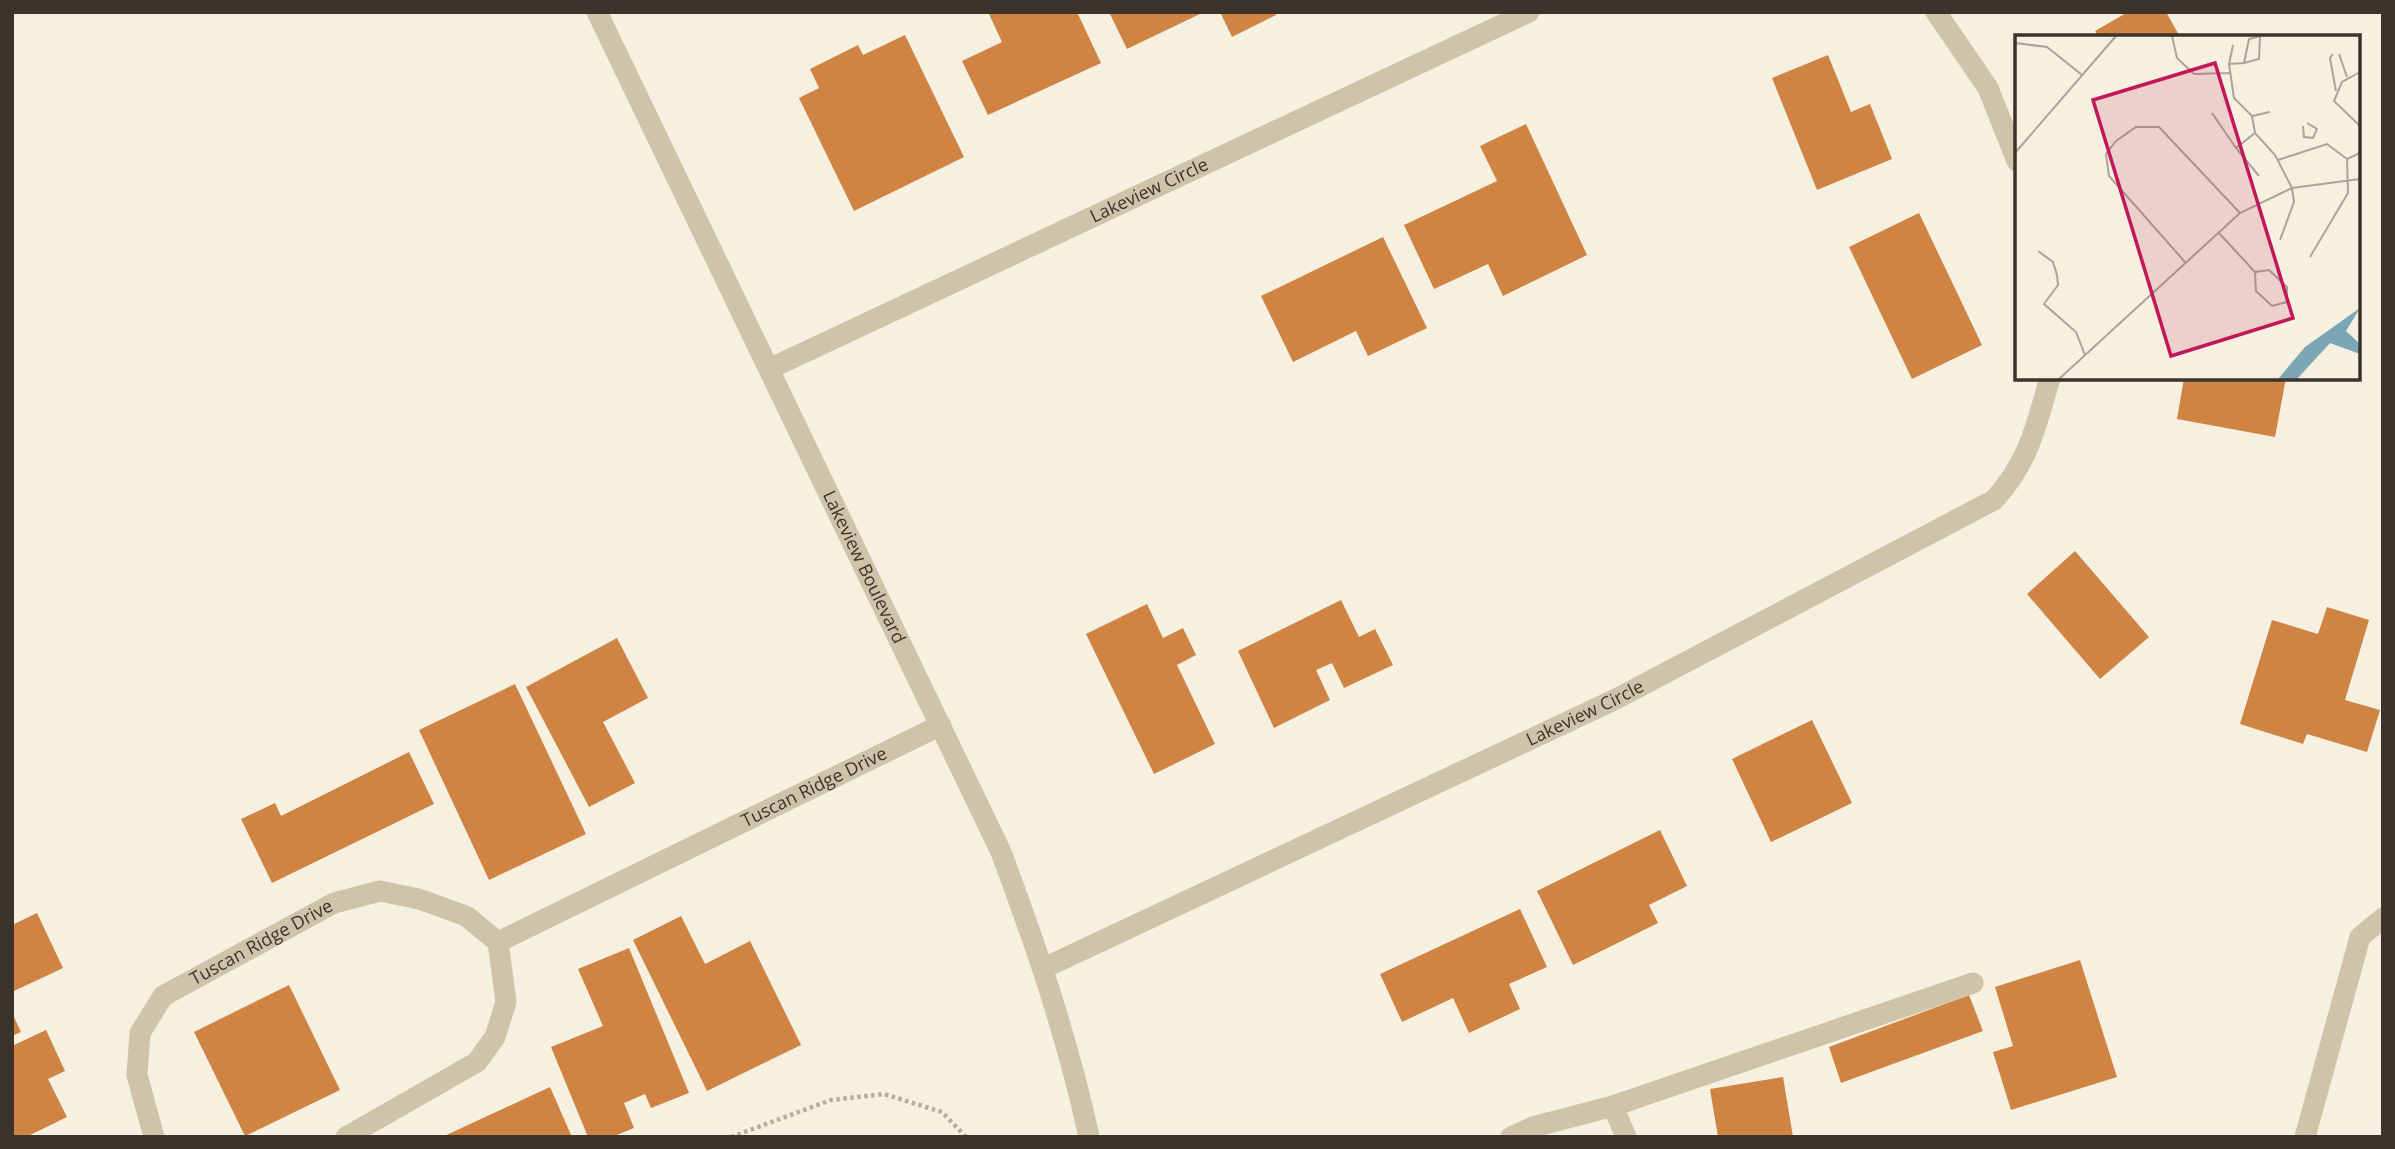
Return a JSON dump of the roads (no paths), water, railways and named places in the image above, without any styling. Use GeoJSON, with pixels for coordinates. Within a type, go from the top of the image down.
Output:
{"type":"FeatureCollection","features":[{"type":"Feature","properties":{"kind":"street","name":"Lakeview Boulevard"},"geometry":{"type":"LineString","coordinates":[[597,12],[1001,852],[1044,968],[1076,1076],[1089,1137]]}},
{"type":"Feature","properties":{"kind":"street","name":"Lakeview Circle"},"geometry":{"type":"LineString","coordinates":[[769,369],[1529,12]]}},
{"type":"Feature","properties":{"kind":"street"},"geometry":{"type":"LineString","coordinates":[[1936,12],[1988,88],[2015,156]]}},
{"type":"Feature","properties":{"kind":"street","name":"Lakeview Circle"},"geometry":{"type":"LineString","coordinates":[[1044,968],[1614,700],[1994,500],[2014,478],[2030,449],[2049,380]]}},
{"type":"Feature","properties":{"kind":"street","name":"Tuscan Ridge Drive"},"geometry":{"type":"LineString","coordinates":[[154,1137],[137,1075],[140,1033],[163,996],[334,903],[380,891],[419,899],[466,916],[498,942],[940,724]]}},
{"type":"Feature","properties":{"kind":"street"},"geometry":{"type":"LineString","coordinates":[[2305,1137],[2360,937],[2383,918]]}},
{"type":"Feature","properties":{"kind":"street"},"geometry":{"type":"LineString","coordinates":[[346,1137],[477,1062],[495,1037],[506,1002],[498,942]]}},
{"type":"Feature","properties":{"kind":"street"},"geometry":{"type":"LineString","coordinates":[[1511,1137],[1533,1127],[1613,1106],[1973,983]]}},
{"type":"Feature","properties":{"kind":"street"},"geometry":{"type":"LineString","coordinates":[[1613,1106],[1626,1137]]}}]}
